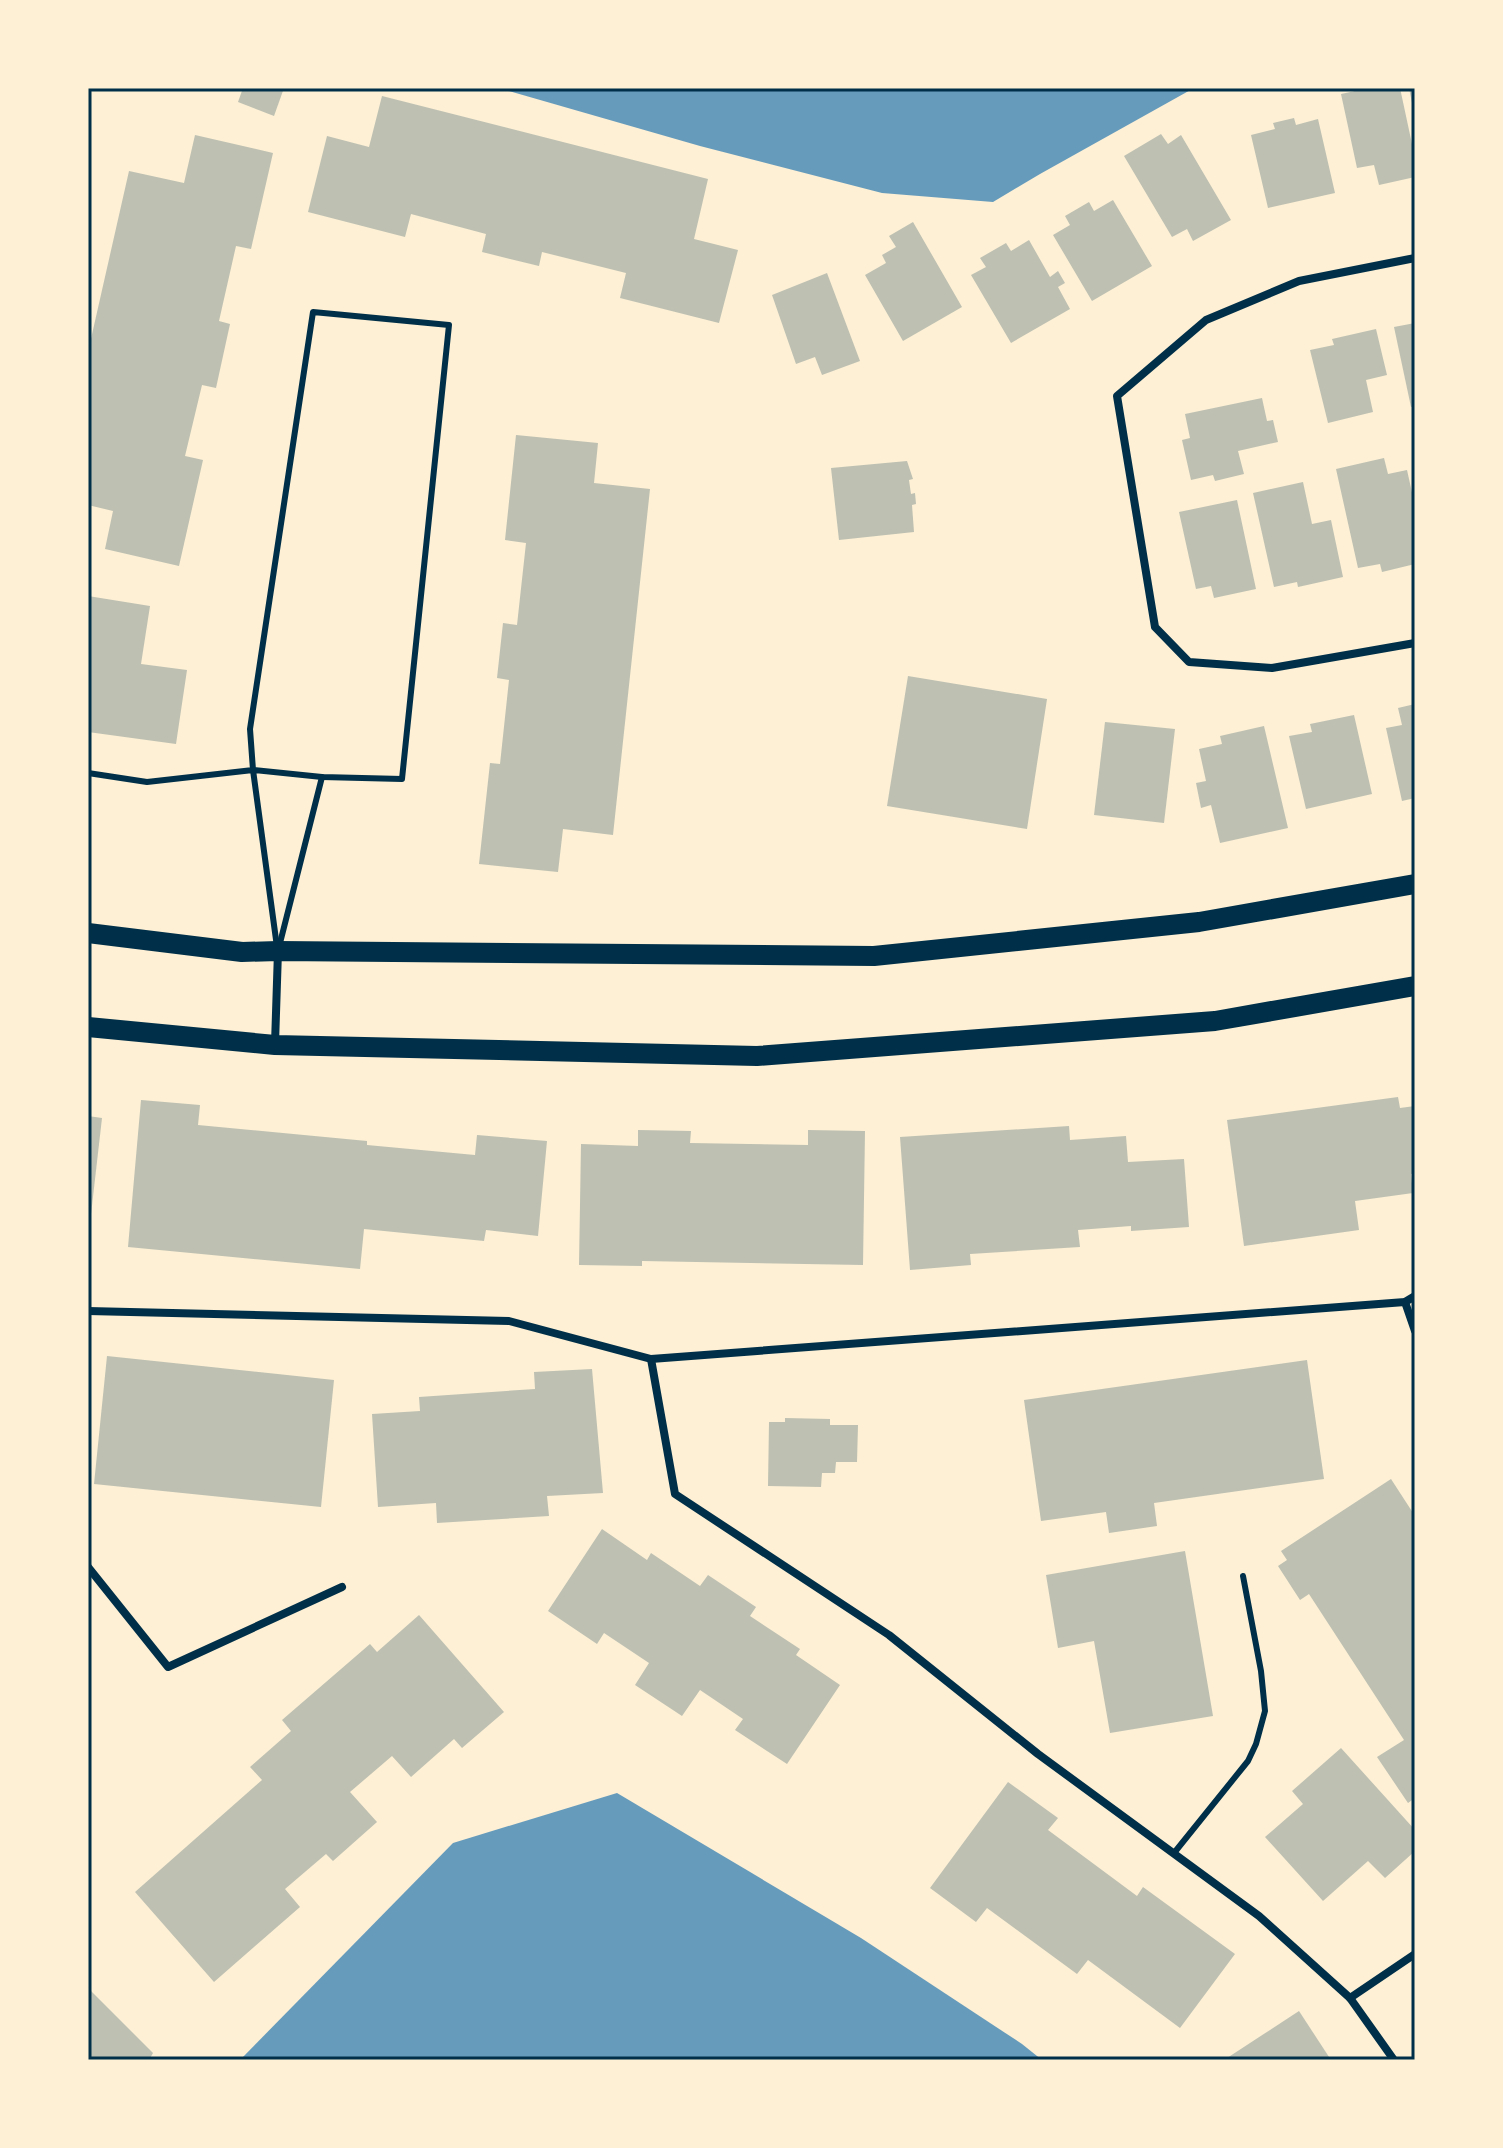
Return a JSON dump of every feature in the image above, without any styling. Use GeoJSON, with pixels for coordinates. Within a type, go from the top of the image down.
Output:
{"type":"FeatureCollection","features":[{"type":"Feature","properties":{"kind":"main road"},"geometry":{"type":"LineString","coordinates":[[88,933],[242,952],[874,956],[1199,922],[1415,884]]}},
{"type":"Feature","properties":{"kind":"main road"},"geometry":{"type":"LineString","coordinates":[[88,1027],[275,1045],[757,1056],[1215,1021],[1415,986]]}},
{"type":"Feature","properties":{"kind":"street"},"geometry":{"type":"LineString","coordinates":[[1415,258],[1299,281],[1206,320],[1117,396],[1155,627],[1189,662],[1272,668],[1415,643]]}},
{"type":"Feature","properties":{"kind":"street"},"geometry":{"type":"LineString","coordinates":[[275,1045],[278,951]]}},
{"type":"Feature","properties":{"kind":"street"},"geometry":{"type":"LineString","coordinates":[[88,1311],[509,1321],[651,1359],[1405,1302],[1415,1296]]}},
{"type":"Feature","properties":{"kind":"street"},"geometry":{"type":"LineString","coordinates":[[1405,1302],[1415,1331]]}},
{"type":"Feature","properties":{"kind":"street"},"geometry":{"type":"LineString","coordinates":[[651,1359],[675,1494],[889,1635],[1038,1754],[1259,1916],[1350,1998],[1394,2060]]}},
{"type":"Feature","properties":{"kind":"street"},"geometry":{"type":"LineString","coordinates":[[88,1567],[168,1667],[342,1587]]}},
{"type":"Feature","properties":{"kind":"street"},"geometry":{"type":"LineString","coordinates":[[1350,1998],[1415,1954]]}},
{"type":"Feature","properties":{"kind":"lane"},"geometry":{"type":"LineString","coordinates":[[88,773],[147,782],[253,770],[322,777],[402,779],[449,325],[313,312],[250,729],[253,770],[278,951]]}},
{"type":"Feature","properties":{"kind":"lane"},"geometry":{"type":"LineString","coordinates":[[278,951],[322,777]]}},
{"type":"Feature","properties":{"kind":"lane"},"geometry":{"type":"LineString","coordinates":[[1174,1853],[1248,1761],[1265,1711],[1261,1671],[1243,1576]]}},
{"type":"Feature","properties":{"kind":"water"},"geometry":{"type":"Polygon","coordinates":[[[498,88],[1194,88],[993,202],[882,193],[700,146],[498,88]]]}},
{"type":"Feature","properties":{"kind":"water"},"geometry":{"type":"Polygon","coordinates":[[[617,1793],[861,1938],[1042,2060],[240,2060],[453,1843],[617,1793]]]}},
{"type":"Feature","properties":{"kind":"building"},"geometry":{"type":"Polygon","coordinates":[[[243,88],[284,88],[274,116],[238,102],[243,88]]]}},
{"type":"Feature","properties":{"kind":"building"},"geometry":{"type":"Polygon","coordinates":[[[1369,88],[1400,88],[1415,158],[1415,177],[1379,185],[1374,165],[1357,168],[1341,94],[1369,88]]]}},
{"type":"Feature","properties":{"kind":"building"},"geometry":{"type":"Polygon","coordinates":[[[1409,88],[1415,88],[1415,113],[1414,113],[1409,88]]]}},
{"type":"Feature","properties":{"kind":"building"},"geometry":{"type":"Polygon","coordinates":[[[382,96],[708,179],[694,239],[738,250],[719,323],[620,298],[626,273],[542,252],[539,266],[482,252],[486,234],[411,214],[405,237],[308,212],[327,136],[369,147],[382,96]]]}},
{"type":"Feature","properties":{"kind":"building"},"geometry":{"type":"Polygon","coordinates":[[[1294,118],[1296,125],[1318,119],[1335,193],[1268,208],[1251,135],[1275,129],[1273,123],[1294,118]]]}},
{"type":"Feature","properties":{"kind":"building"},"geometry":{"type":"Polygon","coordinates":[[[1161,134],[1168,144],[1181,135],[1231,220],[1193,241],[1187,229],[1172,237],[1124,156],[1161,134]]]}},
{"type":"Feature","properties":{"kind":"building"},"geometry":{"type":"Polygon","coordinates":[[[195,135],[273,153],[251,249],[236,246],[219,321],[230,324],[216,388],[202,385],[185,456],[203,460],[179,566],[105,549],[113,511],[88,505],[88,352],[129,171],[184,183],[195,135]]]}},
{"type":"Feature","properties":{"kind":"building"},"geometry":{"type":"Polygon","coordinates":[[[1113,200],[1152,266],[1092,301],[1053,235],[1070,225],[1065,216],[1089,202],[1094,211],[1113,200]]]}},
{"type":"Feature","properties":{"kind":"building"},"geometry":{"type":"Polygon","coordinates":[[[913,222],[962,307],[903,341],[865,275],[886,263],[882,255],[896,247],[889,236],[913,222]]]}},
{"type":"Feature","properties":{"kind":"building"},"geometry":{"type":"Polygon","coordinates":[[[1029,240],[1050,277],[1058,271],[1065,283],[1058,287],[1070,309],[1011,343],[971,275],[986,267],[980,258],[1006,243],[1011,251],[1029,240]]]}},
{"type":"Feature","properties":{"kind":"building"},"geometry":{"type":"Polygon","coordinates":[[[827,273],[860,361],[822,375],[815,357],[796,364],[772,295],[827,273]]]}},
{"type":"Feature","properties":{"kind":"building"},"geometry":{"type":"Polygon","coordinates":[[[1415,323],[1415,406],[1411,407],[1394,327],[1415,323]]]}},
{"type":"Feature","properties":{"kind":"building"},"geometry":{"type":"Polygon","coordinates":[[[1376,329],[1387,375],[1366,380],[1373,412],[1328,423],[1310,350],[1334,345],[1332,339],[1376,329]]]}},
{"type":"Feature","properties":{"kind":"building"},"geometry":{"type":"Polygon","coordinates":[[[1262,398],[1267,421],[1273,420],[1278,442],[1238,451],[1244,474],[1215,481],[1213,475],[1191,480],[1182,440],[1190,438],[1185,414],[1262,398]]]}},
{"type":"Feature","properties":{"kind":"building"},"geometry":{"type":"Polygon","coordinates":[[[516,435],[598,443],[594,483],[650,489],[613,835],[563,829],[558,872],[479,864],[490,763],[500,764],[509,680],[497,678],[503,623],[517,625],[526,543],[505,540],[516,435]]]}},
{"type":"Feature","properties":{"kind":"building"},"geometry":{"type":"Polygon","coordinates":[[[1384,458],[1388,474],[1407,470],[1415,506],[1415,564],[1382,572],[1380,564],[1358,568],[1336,469],[1384,458]]]}},
{"type":"Feature","properties":{"kind":"building"},"geometry":{"type":"Polygon","coordinates":[[[907,461],[913,479],[909,480],[911,494],[915,493],[916,504],[912,505],[914,532],[839,540],[831,468],[907,461]]]}},
{"type":"Feature","properties":{"kind":"building"},"geometry":{"type":"Polygon","coordinates":[[[1303,482],[1312,524],[1331,520],[1343,577],[1298,587],[1297,582],[1274,587],[1253,493],[1303,482]]]}},
{"type":"Feature","properties":{"kind":"building"},"geometry":{"type":"Polygon","coordinates":[[[1237,500],[1256,589],[1214,598],[1211,586],[1196,589],[1179,512],[1237,500]]]}},
{"type":"Feature","properties":{"kind":"building"},"geometry":{"type":"Polygon","coordinates":[[[88,596],[150,606],[141,664],[187,670],[176,744],[88,732],[88,596]]]}},
{"type":"Feature","properties":{"kind":"building"},"geometry":{"type":"Polygon","coordinates":[[[908,676],[1047,699],[1027,829],[887,806],[908,676]]]}},
{"type":"Feature","properties":{"kind":"building"},"geometry":{"type":"Polygon","coordinates":[[[1415,704],[1415,798],[1402,801],[1386,728],[1402,725],[1398,708],[1415,704]]]}},
{"type":"Feature","properties":{"kind":"building"},"geometry":{"type":"Polygon","coordinates":[[[1354,715],[1372,794],[1306,809],[1289,736],[1312,732],[1310,724],[1354,715]]]}},
{"type":"Feature","properties":{"kind":"building"},"geometry":{"type":"Polygon","coordinates":[[[1105,722],[1175,729],[1164,823],[1094,815],[1105,722]]]}},
{"type":"Feature","properties":{"kind":"building"},"geometry":{"type":"Polygon","coordinates":[[[1264,726],[1288,828],[1220,843],[1211,805],[1201,808],[1196,783],[1206,781],[1199,749],[1222,744],[1220,736],[1264,726]]]}},
{"type":"Feature","properties":{"kind":"building"},"geometry":{"type":"Polygon","coordinates":[[[1398,1097],[1400,1108],[1415,1106],[1415,1173],[1411,1174],[1413,1193],[1355,1201],[1359,1230],[1244,1246],[1227,1120],[1398,1097]]]}},
{"type":"Feature","properties":{"kind":"building"},"geometry":{"type":"Polygon","coordinates":[[[141,1100],[200,1105],[198,1125],[367,1141],[367,1145],[475,1155],[477,1135],[547,1141],[538,1236],[486,1230],[484,1241],[364,1229],[360,1269],[128,1247],[141,1100]]]}},
{"type":"Feature","properties":{"kind":"building"},"geometry":{"type":"Polygon","coordinates":[[[88,1116],[102,1118],[90,1223],[88,1223],[88,1116]]]}},
{"type":"Feature","properties":{"kind":"building"},"geometry":{"type":"Polygon","coordinates":[[[1069,1126],[1070,1140],[1126,1136],[1128,1162],[1184,1159],[1189,1227],[1131,1231],[1131,1226],[1078,1230],[1080,1247],[970,1254],[971,1265],[910,1270],[900,1137],[1069,1126]]]}},
{"type":"Feature","properties":{"kind":"building"},"geometry":{"type":"Polygon","coordinates":[[[638,1130],[691,1131],[690,1143],[808,1145],[808,1130],[865,1131],[863,1265],[642,1261],[642,1266],[579,1265],[581,1144],[638,1146],[638,1130]]]}},
{"type":"Feature","properties":{"kind":"building"},"geometry":{"type":"Polygon","coordinates":[[[107,1356],[334,1380],[321,1507],[94,1484],[107,1356]]]}},
{"type":"Feature","properties":{"kind":"building"},"geometry":{"type":"Polygon","coordinates":[[[1307,1360],[1324,1479],[1154,1503],[1157,1526],[1109,1533],[1106,1512],[1041,1521],[1024,1400],[1307,1360]]]}},
{"type":"Feature","properties":{"kind":"building"},"geometry":{"type":"Polygon","coordinates":[[[592,1369],[603,1493],[547,1496],[549,1516],[437,1523],[436,1503],[378,1507],[372,1414],[420,1411],[419,1397],[535,1389],[534,1372],[592,1369]]]}},
{"type":"Feature","properties":{"kind":"building"},"geometry":{"type":"Polygon","coordinates":[[[785,1418],[830,1419],[830,1425],[858,1425],[857,1462],[836,1462],[835,1473],[822,1473],[821,1487],[768,1486],[769,1422],[785,1422],[785,1418]]]}},
{"type":"Feature","properties":{"kind":"building"},"geometry":{"type":"Polygon","coordinates":[[[1391,1479],[1415,1516],[1415,1798],[1408,1803],[1377,1757],[1404,1740],[1309,1594],[1300,1600],[1278,1566],[1287,1560],[1281,1551],[1391,1479]]]}},
{"type":"Feature","properties":{"kind":"building"},"geometry":{"type":"Polygon","coordinates":[[[602,1529],[647,1560],[651,1553],[700,1586],[708,1575],[756,1607],[750,1616],[800,1649],[796,1655],[840,1685],[787,1764],[735,1730],[743,1719],[700,1690],[682,1716],[635,1685],[649,1663],[604,1633],[597,1644],[548,1611],[602,1529]]]}},
{"type":"Feature","properties":{"kind":"building"},"geometry":{"type":"Polygon","coordinates":[[[1185,1551],[1213,1716],[1110,1733],[1094,1641],[1058,1648],[1046,1575],[1185,1551]]]}},
{"type":"Feature","properties":{"kind":"building"},"geometry":{"type":"Polygon","coordinates":[[[419,1615],[504,1712],[462,1748],[454,1739],[411,1777],[392,1756],[350,1792],[377,1822],[333,1861],[326,1854],[285,1889],[300,1907],[214,1982],[135,1892],[262,1780],[250,1767],[291,1731],[282,1720],[370,1644],[377,1652],[419,1615]]]}},
{"type":"Feature","properties":{"kind":"building"},"geometry":{"type":"Polygon","coordinates":[[[1341,1748],[1415,1830],[1415,1851],[1385,1878],[1368,1861],[1323,1901],[1265,1837],[1303,1804],[1292,1791],[1341,1748]]]}},
{"type":"Feature","properties":{"kind":"building"},"geometry":{"type":"Polygon","coordinates":[[[1008,1782],[1058,1818],[1048,1830],[1137,1896],[1143,1887],[1235,1954],[1180,2028],[1088,1960],[1077,1974],[987,1908],[976,1922],[930,1888],[1008,1782]]]}},
{"type":"Feature","properties":{"kind":"building"},"geometry":{"type":"Polygon","coordinates":[[[88,1988],[153,2053],[149,2060],[88,2060],[88,1988]]]}},
{"type":"Feature","properties":{"kind":"building"},"geometry":{"type":"Polygon","coordinates":[[[1299,2011],[1331,2060],[1224,2060],[1299,2011]]]}}]}
